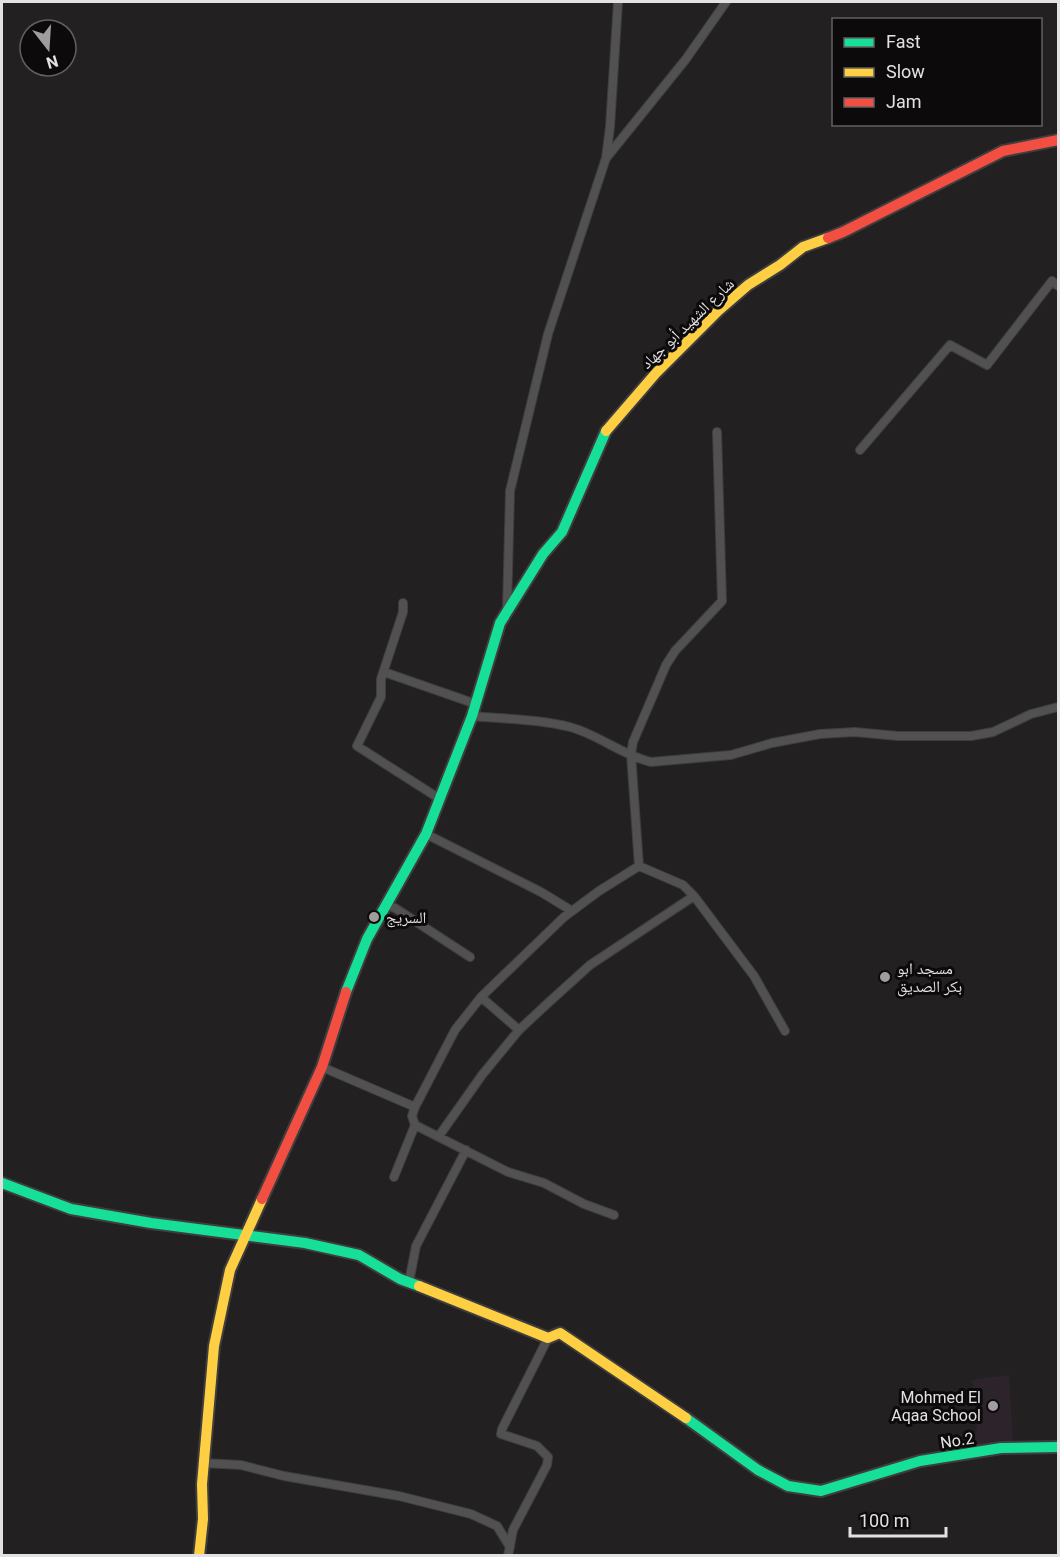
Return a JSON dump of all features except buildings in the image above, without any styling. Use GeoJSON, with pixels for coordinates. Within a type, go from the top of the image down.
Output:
{"type":"FeatureCollection","features":[{"type":"Feature","properties":{"kind":"street"},"geometry":{"type":"LineString","coordinates":[[507,614],[510,491],[548,334],[606,158],[618,2]]}},
{"type":"Feature","properties":{"kind":"street"},"geometry":{"type":"LineString","coordinates":[[606,158],[686,59],[726,2]]}},
{"type":"Feature","properties":{"kind":"street","name":"شارع الشهيد أبو جهاد"},"geometry":{"type":"LineString","coordinates":[[199,1556],[203,1519],[203,1463],[214,1346],[230,1270],[322,1067],[353,970],[426,834],[472,716],[500,623],[543,554],[562,532],[606,428],[656,373],[718,311],[748,285],[803,247],[843,232],[1003,151],[1059,140]]}},
{"type":"Feature","properties":{"kind":"street"},"geometry":{"type":"LineString","coordinates":[[860,450],[950,345],[987,365],[1052,281],[1059,286]]}},
{"type":"Feature","properties":{"kind":"street"},"geometry":{"type":"LineString","coordinates":[[639,866],[631,754],[636,734],[666,665],[675,651],[722,601],[717,432]]}},
{"type":"Feature","properties":{"kind":"street"},"geometry":{"type":"LineString","coordinates":[[403,603],[403,612],[381,679],[381,697],[357,746],[440,799]]}},
{"type":"Feature","properties":{"kind":"street"},"geometry":{"type":"LineString","coordinates":[[384,672],[476,704]]}},
{"type":"Feature","properties":{"kind":"street"},"geometry":{"type":"LineString","coordinates":[[472,716],[569,727],[602,739],[651,762],[725,756],[772,743],[820,734],[855,732],[908,736],[971,736],[993,732],[1031,714],[1059,707]]}},
{"type":"Feature","properties":{"kind":"street"},"geometry":{"type":"LineString","coordinates":[[426,834],[541,892],[572,911]]}},
{"type":"Feature","properties":{"kind":"street"},"geometry":{"type":"LineString","coordinates":[[639,866],[683,885],[694,896],[754,976],[784,1031]]}},
{"type":"Feature","properties":{"kind":"street"},"geometry":{"type":"LineString","coordinates":[[614,1215],[584,1204],[544,1183],[508,1172],[416,1125],[412,1116],[455,1030],[481,997],[572,911],[639,866]]}},
{"type":"Feature","properties":{"kind":"street"},"geometry":{"type":"LineString","coordinates":[[439,1136],[482,1075],[519,1030],[590,965],[694,896]]}},
{"type":"Feature","properties":{"kind":"street"},"geometry":{"type":"LineString","coordinates":[[386,905],[395,908],[470,957]]}},
{"type":"Feature","properties":{"kind":"street"},"geometry":{"type":"LineString","coordinates":[[481,997],[519,1030]]}},
{"type":"Feature","properties":{"kind":"street"},"geometry":{"type":"LineString","coordinates":[[322,1067],[415,1107]]}},
{"type":"Feature","properties":{"kind":"street"},"geometry":{"type":"LineString","coordinates":[[394,1177],[416,1125]]}},
{"type":"Feature","properties":{"kind":"street"},"geometry":{"type":"LineString","coordinates":[[409,1282],[416,1246],[466,1150]]}},
{"type":"Feature","properties":{"kind":"street"},"geometry":{"type":"LineString","coordinates":[[2,1183],[71,1209],[151,1223],[305,1243],[358,1255],[409,1282],[548,1338],[509,1411],[501,1434],[537,1446],[548,1457],[547,1466],[513,1530],[509,1551]]}},
{"type":"Feature","properties":{"kind":"street","name":"No.2"},"geometry":{"type":"LineString","coordinates":[[548,1338],[561,1333],[568,1340],[701,1428],[758,1470],[788,1486],[820,1491],[863,1480],[920,1461],[1001,1448],[1059,1447]]}},
{"type":"Feature","properties":{"kind":"street"},"geometry":{"type":"LineString","coordinates":[[203,1463],[241,1465],[284,1476],[391,1494],[471,1514],[497,1526],[509,1551]]}},
{"type":"Feature","properties":{"kind":"shaded area","name":"Mohmed El Aqaa School"},"geometry":{"type":"Polygon","coordinates":[[[1009,1375],[1013,1442],[960,1452],[956,1435],[977,1432],[972,1380],[1009,1375]]]}},
{"type":"Feature","properties":{"kind":"traffic: fast"},"geometry":{"type":"LineString","coordinates":[[346,992],[367,939],[426,834],[472,716],[500,623],[543,554],[562,532],[606,431]]}},
{"type":"Feature","properties":{"kind":"traffic: fast"},"geometry":{"type":"LineString","coordinates":[[2,1183],[71,1209],[151,1223],[305,1243],[359,1255],[400,1279],[419,1286]]}},
{"type":"Feature","properties":{"kind":"traffic: fast"},"geometry":{"type":"LineString","coordinates":[[686,1418],[758,1470],[788,1486],[821,1491],[920,1461],[1001,1448],[1058,1447]]}},
{"type":"Feature","properties":{"kind":"traffic: slow"},"geometry":{"type":"LineString","coordinates":[[606,431],[656,373],[718,311],[748,285],[803,247],[828,238]]}},
{"type":"Feature","properties":{"kind":"traffic: slow"},"geometry":{"type":"LineString","coordinates":[[199,1556],[203,1519],[202,1484],[214,1346],[230,1270],[262,1199]]}},
{"type":"Feature","properties":{"kind":"traffic: slow"},"geometry":{"type":"LineString","coordinates":[[419,1286],[548,1338],[560,1333],[686,1418]]}},
{"type":"Feature","properties":{"kind":"traffic: jam"},"geometry":{"type":"LineString","coordinates":[[828,238],[1003,151],[1058,140]]}},
{"type":"Feature","properties":{"kind":"traffic: jam"},"geometry":{"type":"LineString","coordinates":[[262,1199],[322,1067],[346,992]]}},
{"type":"Feature","properties":{"kind":"place","name":"السريج"},"geometry":{"type":"Point","coordinates":[374,917]}},
{"type":"Feature","properties":{"kind":"place","name":"مسجد ابو بكر الصديق"},"geometry":{"type":"Point","coordinates":[885,977]}},
{"type":"Feature","properties":{"kind":"place","name":"Mohmed El Aqaa School"},"geometry":{"type":"Point","coordinates":[993,1406]}}]}
